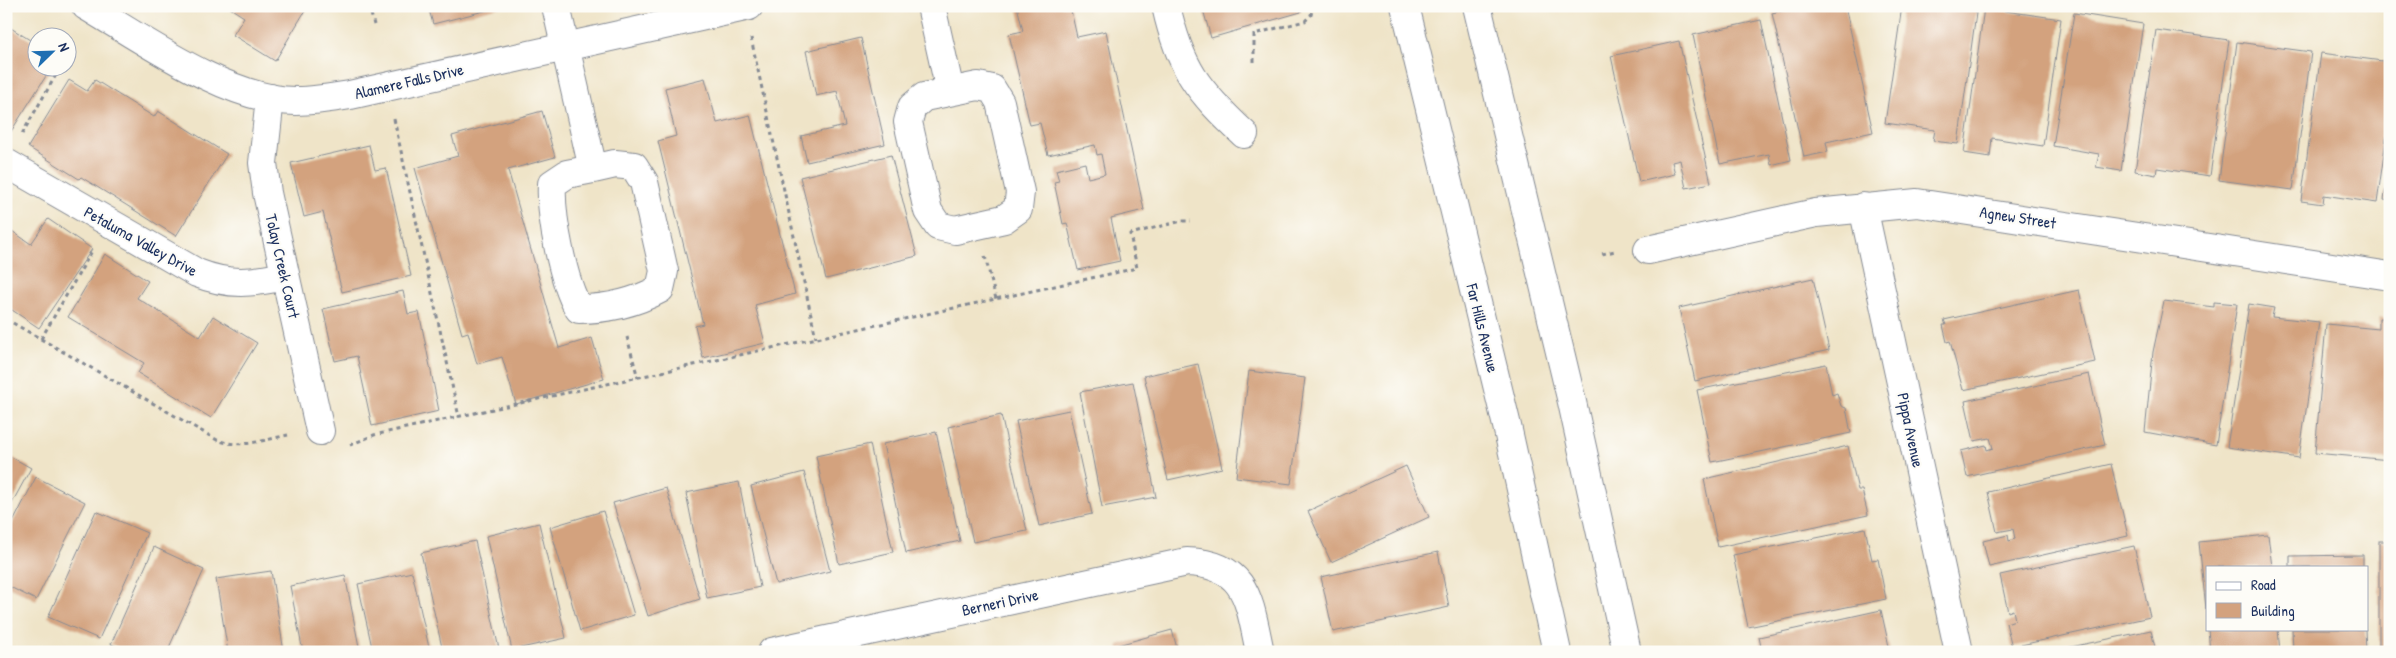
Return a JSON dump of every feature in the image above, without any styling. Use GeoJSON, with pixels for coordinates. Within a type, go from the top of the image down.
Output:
{"type":"FeatureCollection","features":[{"type":"Feature","properties":{"kind":"street","name":"Alamere Falls Drive"},"geometry":{"type":"LineString","coordinates":[[86,6],[225,85],[270,98],[295,101],[322,100],[749,6]]}},
{"type":"Feature","properties":{"kind":"street"},"geometry":{"type":"LineString","coordinates":[[556,6],[593,169]]}},
{"type":"Feature","properties":{"kind":"street"},"geometry":{"type":"LineString","coordinates":[[930,6],[950,91]]}},
{"type":"Feature","properties":{"kind":"street"},"geometry":{"type":"LineString","coordinates":[[1166,6],[1172,32],[1193,81],[1211,104],[1244,134]]}},
{"type":"Feature","properties":{"kind":"street","name":"Far Hills Avenue"},"geometry":{"type":"LineString","coordinates":[[1405,6],[1507,426],[1557,652]]}},
{"type":"Feature","properties":{"kind":"street"},"geometry":{"type":"LineString","coordinates":[[1477,6],[1572,402],[1627,652]]}},
{"type":"Feature","properties":{"kind":"street"},"geometry":{"type":"LineString","coordinates":[[978,86],[992,90],[1000,102],[1020,192],[1018,210],[1004,219],[954,230],[938,226],[928,211],[908,122],[912,106],[924,97],[950,91],[978,86]]}},
{"type":"Feature","properties":{"kind":"street","name":"Tolay Creek Court"},"geometry":{"type":"LineString","coordinates":[[270,98],[264,163],[267,193],[285,276],[308,432]]}},
{"type":"Feature","properties":{"kind":"street","name":"Petaluma Valley Drive"},"geometry":{"type":"LineString","coordinates":[[6,163],[197,273],[216,281],[234,283],[254,282],[285,276]]}},
{"type":"Feature","properties":{"kind":"street"},"geometry":{"type":"LineString","coordinates":[[615,164],[634,166],[644,182],[664,271],[660,289],[645,298],[596,309],[579,309],[570,295],[550,202],[552,184],[567,174],[593,169],[615,164]]}},
{"type":"Feature","properties":{"kind":"street","name":"Agnew Street"},"geometry":{"type":"LineString","coordinates":[[1648,250],[1816,213],[1917,203],[1942,205],[2390,276]]}},
{"type":"Feature","properties":{"kind":"street","name":"Pippa Avenue"},"geometry":{"type":"LineString","coordinates":[[1863,207],[1959,652]]}},
{"type":"Feature","properties":{"kind":"street","name":"Berneri Drive"},"geometry":{"type":"LineString","coordinates":[[772,652],[1187,562],[1208,563],[1227,571],[1240,586],[1250,607],[1260,652]]}},
{"type":"Feature","properties":{"kind":"path"},"geometry":{"type":"LineString","coordinates":[[370,6],[374,25]]}},
{"type":"Feature","properties":{"kind":"path"},"geometry":{"type":"LineString","coordinates":[[1254,62],[1254,34],[1305,21],[1311,15],[1313,6]]}},
{"type":"Feature","properties":{"kind":"path"},"geometry":{"type":"LineString","coordinates":[[750,35],[816,338]]}},
{"type":"Feature","properties":{"kind":"path"},"geometry":{"type":"LineString","coordinates":[[20,137],[54,78]]}},
{"type":"Feature","properties":{"kind":"path"},"geometry":{"type":"LineString","coordinates":[[393,114],[459,416]]}},
{"type":"Feature","properties":{"kind":"path"},"geometry":{"type":"LineString","coordinates":[[348,446],[374,435],[1137,268],[1130,234],[1182,221],[1191,222]]}},
{"type":"Feature","properties":{"kind":"path"},"geometry":{"type":"LineString","coordinates":[[41,339],[94,247]]}},
{"type":"Feature","properties":{"kind":"path"},"geometry":{"type":"LineString","coordinates":[[984,253],[996,299]]}},
{"type":"Feature","properties":{"kind":"path"},"geometry":{"type":"LineString","coordinates":[[6,319],[217,440],[230,445],[243,445],[308,432]]}},
{"type":"Feature","properties":{"kind":"path"},"geometry":{"type":"LineString","coordinates":[[626,332],[638,378]]}},
{"type":"Feature","properties":{"kind":"building"},"geometry":{"type":"Polygon","coordinates":[[[227,6],[308,6],[275,61],[233,35],[244,17],[227,6]]]}},
{"type":"Feature","properties":{"kind":"building"},"geometry":{"type":"Polygon","coordinates":[[[428,6],[499,6],[500,7],[433,24],[428,6]]]}},
{"type":"Feature","properties":{"kind":"building"},"geometry":{"type":"Polygon","coordinates":[[[1017,6],[1070,6],[1077,37],[1106,31],[1144,210],[1111,218],[1120,261],[1078,270],[1067,223],[1063,224],[1054,182],[1059,181],[1056,170],[1085,163],[1088,178],[1105,174],[1101,154],[1097,155],[1095,145],[1048,155],[1040,123],[1030,125],[1009,34],[1023,31],[1017,6]]]}},
{"type":"Feature","properties":{"kind":"building"},"geometry":{"type":"Polygon","coordinates":[[[1202,6],[1299,6],[1301,12],[1211,38],[1202,6]]]}},
{"type":"Feature","properties":{"kind":"building"},"geometry":{"type":"Polygon","coordinates":[[[1803,6],[1845,6],[1873,132],[1826,142],[1828,152],[1804,157],[1772,13],[1803,6]]]}},
{"type":"Feature","properties":{"kind":"building"},"geometry":{"type":"Polygon","coordinates":[[[1902,6],[1977,6],[1958,144],[1933,141],[1935,130],[1885,123],[1902,6]]]}},
{"type":"Feature","properties":{"kind":"building"},"geometry":{"type":"Polygon","coordinates":[[[1984,8],[2061,19],[2043,146],[1992,138],[1990,157],[1964,153],[1984,8]]]}},
{"type":"Feature","properties":{"kind":"building"},"geometry":{"type":"Polygon","coordinates":[[[2074,13],[2143,24],[2121,171],[2096,167],[2099,154],[2053,146],[2074,13]]]}},
{"type":"Feature","properties":{"kind":"building"},"geometry":{"type":"Polygon","coordinates":[[[1761,20],[1791,160],[1771,165],[1769,154],[1720,164],[1693,35],[1761,20]]]}},
{"type":"Feature","properties":{"kind":"building"},"geometry":{"type":"Polygon","coordinates":[[[6,25],[28,39],[28,78],[45,78],[10,133],[6,131],[6,25]]]}},
{"type":"Feature","properties":{"kind":"building"},"geometry":{"type":"Polygon","coordinates":[[[2156,30],[2229,40],[2210,176],[2157,168],[2156,175],[2135,171],[2156,30]]]}},
{"type":"Feature","properties":{"kind":"building"},"geometry":{"type":"Polygon","coordinates":[[[861,38],[885,144],[807,162],[801,136],[845,126],[837,91],[816,96],[806,51],[861,38]]]}},
{"type":"Feature","properties":{"kind":"building"},"geometry":{"type":"Polygon","coordinates":[[[1679,41],[1711,183],[1686,188],[1680,160],[1672,162],[1675,174],[1639,182],[1611,56],[1679,41]]]}},
{"type":"Feature","properties":{"kind":"building"},"geometry":{"type":"Polygon","coordinates":[[[2237,42],[2311,52],[2293,190],[2219,180],[2237,42]]]}},
{"type":"Feature","properties":{"kind":"building"},"geometry":{"type":"Polygon","coordinates":[[[2321,53],[2390,62],[2390,111],[2377,203],[2324,195],[2323,204],[2301,201],[2321,53]]]}},
{"type":"Feature","properties":{"kind":"building"},"geometry":{"type":"Polygon","coordinates":[[[705,78],[717,123],[750,115],[795,294],[755,305],[765,343],[703,358],[695,326],[703,324],[658,141],[676,136],[665,88],[705,78]]]}},
{"type":"Feature","properties":{"kind":"building"},"geometry":{"type":"Polygon","coordinates":[[[69,80],[87,91],[95,80],[154,117],[158,111],[227,154],[176,236],[81,177],[79,179],[28,147],[69,80]]]}},
{"type":"Feature","properties":{"kind":"building"},"geometry":{"type":"Polygon","coordinates":[[[542,111],[555,157],[508,170],[559,348],[592,338],[604,379],[516,404],[502,357],[477,364],[468,332],[462,334],[415,168],[458,156],[452,136],[542,111]]]}},
{"type":"Feature","properties":{"kind":"building"},"geometry":{"type":"Polygon","coordinates":[[[369,145],[375,170],[386,168],[411,276],[342,292],[323,212],[304,217],[291,163],[369,145]]]}},
{"type":"Feature","properties":{"kind":"building"},"geometry":{"type":"Polygon","coordinates":[[[891,155],[917,256],[826,279],[800,177],[891,155]]]}},
{"type":"Feature","properties":{"kind":"building"},"geometry":{"type":"Polygon","coordinates":[[[2390,169],[2390,201],[2384,200],[2390,169]]]}},
{"type":"Feature","properties":{"kind":"building"},"geometry":{"type":"Polygon","coordinates":[[[48,219],[92,249],[39,328],[6,306],[6,227],[31,244],[48,219]]]}},
{"type":"Feature","properties":{"kind":"building"},"geometry":{"type":"Polygon","coordinates":[[[105,254],[148,281],[137,298],[200,337],[213,316],[257,343],[211,418],[138,373],[144,363],[68,317],[105,254]]]}},
{"type":"Feature","properties":{"kind":"building"},"geometry":{"type":"Polygon","coordinates":[[[1813,278],[1829,350],[1695,381],[1679,308],[1813,278]]]}},
{"type":"Feature","properties":{"kind":"building"},"geometry":{"type":"Polygon","coordinates":[[[2079,290],[2095,362],[1963,390],[1950,341],[1947,342],[1943,325],[1946,325],[1944,320],[2079,290]]]}},
{"type":"Feature","properties":{"kind":"building"},"geometry":{"type":"Polygon","coordinates":[[[403,291],[408,314],[419,312],[439,411],[372,426],[357,356],[335,361],[323,309],[403,291]]]}},
{"type":"Feature","properties":{"kind":"building"},"geometry":{"type":"Polygon","coordinates":[[[2164,301],[2214,307],[2214,302],[2237,304],[2216,445],[2145,432],[2153,352],[2164,301]]]}},
{"type":"Feature","properties":{"kind":"building"},"geometry":{"type":"Polygon","coordinates":[[[2249,304],[2274,308],[2272,317],[2319,322],[2299,458],[2227,447],[2249,304]]]}},
{"type":"Feature","properties":{"kind":"building"},"geometry":{"type":"Polygon","coordinates":[[[2379,318],[2390,319],[2390,460],[2315,453],[2326,324],[2379,329],[2379,318]]]}},
{"type":"Feature","properties":{"kind":"building"},"geometry":{"type":"Polygon","coordinates":[[[1198,364],[1222,468],[1168,480],[1144,376],[1198,364]]]}},
{"type":"Feature","properties":{"kind":"building"},"geometry":{"type":"Polygon","coordinates":[[[1826,364],[1832,395],[1837,393],[1841,406],[1846,408],[1851,433],[1712,462],[1697,390],[1826,364]]]}},
{"type":"Feature","properties":{"kind":"building"},"geometry":{"type":"Polygon","coordinates":[[[1249,371],[1305,378],[1291,484],[1236,477],[1249,371]]]}},
{"type":"Feature","properties":{"kind":"building"},"geometry":{"type":"Polygon","coordinates":[[[2089,374],[2105,445],[1967,477],[1961,451],[1986,445],[1987,450],[1993,448],[1990,438],[1974,441],[1965,401],[2089,374]]]}},
{"type":"Feature","properties":{"kind":"building"},"geometry":{"type":"Polygon","coordinates":[[[1133,382],[1156,497],[1102,507],[1080,392],[1133,382]]]}},
{"type":"Feature","properties":{"kind":"building"},"geometry":{"type":"Polygon","coordinates":[[[1069,410],[1092,514],[1039,526],[1016,421],[1069,410]]]}},
{"type":"Feature","properties":{"kind":"building"},"geometry":{"type":"Polygon","coordinates":[[[1001,415],[1027,531],[973,542],[948,427],[1001,415]]]}},
{"type":"Feature","properties":{"kind":"building"},"geometry":{"type":"Polygon","coordinates":[[[936,432],[960,541],[906,553],[883,444],[936,432]]]}},
{"type":"Feature","properties":{"kind":"building"},"geometry":{"type":"Polygon","coordinates":[[[870,444],[893,552],[839,564],[816,456],[870,444]]]}},
{"type":"Feature","properties":{"kind":"building"},"geometry":{"type":"Polygon","coordinates":[[[1848,446],[1858,490],[1862,490],[1868,515],[1718,547],[1704,479],[1848,446]]]}},
{"type":"Feature","properties":{"kind":"building"},"geometry":{"type":"Polygon","coordinates":[[[6,454],[31,468],[6,514],[6,454]]]}},
{"type":"Feature","properties":{"kind":"building"},"geometry":{"type":"Polygon","coordinates":[[[2111,464],[2128,536],[1989,567],[1983,541],[2008,535],[2009,541],[2015,539],[2013,529],[1997,532],[1988,492],[2111,464]]]}},
{"type":"Feature","properties":{"kind":"building"},"geometry":{"type":"Polygon","coordinates":[[[1406,466],[1429,517],[1331,562],[1308,511],[1406,466]]]}},
{"type":"Feature","properties":{"kind":"building"},"geometry":{"type":"Polygon","coordinates":[[[804,472],[830,571],[776,584],[751,486],[804,472]]]}},
{"type":"Feature","properties":{"kind":"building"},"geometry":{"type":"Polygon","coordinates":[[[36,477],[85,502],[36,600],[6,585],[6,536],[36,477]]]}},
{"type":"Feature","properties":{"kind":"building"},"geometry":{"type":"Polygon","coordinates":[[[739,482],[760,587],[707,598],[686,493],[739,482]]]}},
{"type":"Feature","properties":{"kind":"building"},"geometry":{"type":"Polygon","coordinates":[[[666,488],[700,599],[648,616],[613,503],[666,488]]]}},
{"type":"Feature","properties":{"kind":"building"},"geometry":{"type":"Polygon","coordinates":[[[96,511],[147,533],[99,639],[48,617],[96,511]]]}},
{"type":"Feature","properties":{"kind":"building"},"geometry":{"type":"Polygon","coordinates":[[[603,511],[634,615],[580,631],[550,527],[603,511]]]}},
{"type":"Feature","properties":{"kind":"building"},"geometry":{"type":"Polygon","coordinates":[[[539,523],[566,638],[512,650],[486,536],[539,523]]]}},
{"type":"Feature","properties":{"kind":"building"},"geometry":{"type":"Polygon","coordinates":[[[1865,528],[1872,560],[1878,559],[1886,599],[1748,627],[1733,555],[1865,528]]]}},
{"type":"Feature","properties":{"kind":"building"},"geometry":{"type":"Polygon","coordinates":[[[2268,535],[2272,566],[2206,566],[2206,609],[2199,542],[2268,535]]]}},
{"type":"Feature","properties":{"kind":"building"},"geometry":{"type":"Polygon","coordinates":[[[475,541],[499,649],[488,652],[443,652],[421,553],[475,541]]]}},
{"type":"Feature","properties":{"kind":"building"},"geometry":{"type":"Polygon","coordinates":[[[2379,541],[2390,541],[2390,652],[2379,652],[2379,541]]]}},
{"type":"Feature","properties":{"kind":"building"},"geometry":{"type":"Polygon","coordinates":[[[2134,546],[2150,617],[2012,647],[2006,623],[2015,620],[2013,610],[2008,612],[2000,575],[2134,546]]]}},
{"type":"Feature","properties":{"kind":"building"},"geometry":{"type":"Polygon","coordinates":[[[154,547],[204,570],[167,652],[128,652],[111,644],[154,547]]]}},
{"type":"Feature","properties":{"kind":"building"},"geometry":{"type":"Polygon","coordinates":[[[1438,552],[1449,607],[1333,632],[1321,577],[1438,552]]]}},
{"type":"Feature","properties":{"kind":"building"},"geometry":{"type":"Polygon","coordinates":[[[2363,555],[2363,566],[2290,566],[2290,556],[2363,555]]]}},
{"type":"Feature","properties":{"kind":"building"},"geometry":{"type":"Polygon","coordinates":[[[271,571],[284,652],[228,652],[216,579],[271,571]]]}},
{"type":"Feature","properties":{"kind":"building"},"geometry":{"type":"Polygon","coordinates":[[[412,572],[430,652],[373,652],[358,584],[412,572]]]}},
{"type":"Feature","properties":{"kind":"building"},"geometry":{"type":"Polygon","coordinates":[[[345,575],[360,652],[303,652],[290,586],[345,575]]]}},
{"type":"Feature","properties":{"kind":"building"},"geometry":{"type":"Polygon","coordinates":[[[1881,610],[1890,651],[1762,652],[1759,637],[1881,610]]]}},
{"type":"Feature","properties":{"kind":"building"},"geometry":{"type":"Polygon","coordinates":[[[1172,630],[1178,652],[1120,652],[1118,645],[1172,630]]]}},
{"type":"Feature","properties":{"kind":"building"},"geometry":{"type":"Polygon","coordinates":[[[2151,630],[2156,652],[2052,652],[2052,651],[2151,630]]]}},
{"type":"Feature","properties":{"kind":"building"},"geometry":{"type":"Polygon","coordinates":[[[2208,630],[2278,630],[2280,652],[2210,652],[2208,630]]]}},
{"type":"Feature","properties":{"kind":"building"},"geometry":{"type":"Polygon","coordinates":[[[2292,630],[2365,630],[2366,652],[2293,652],[2292,630]]]}}]}
